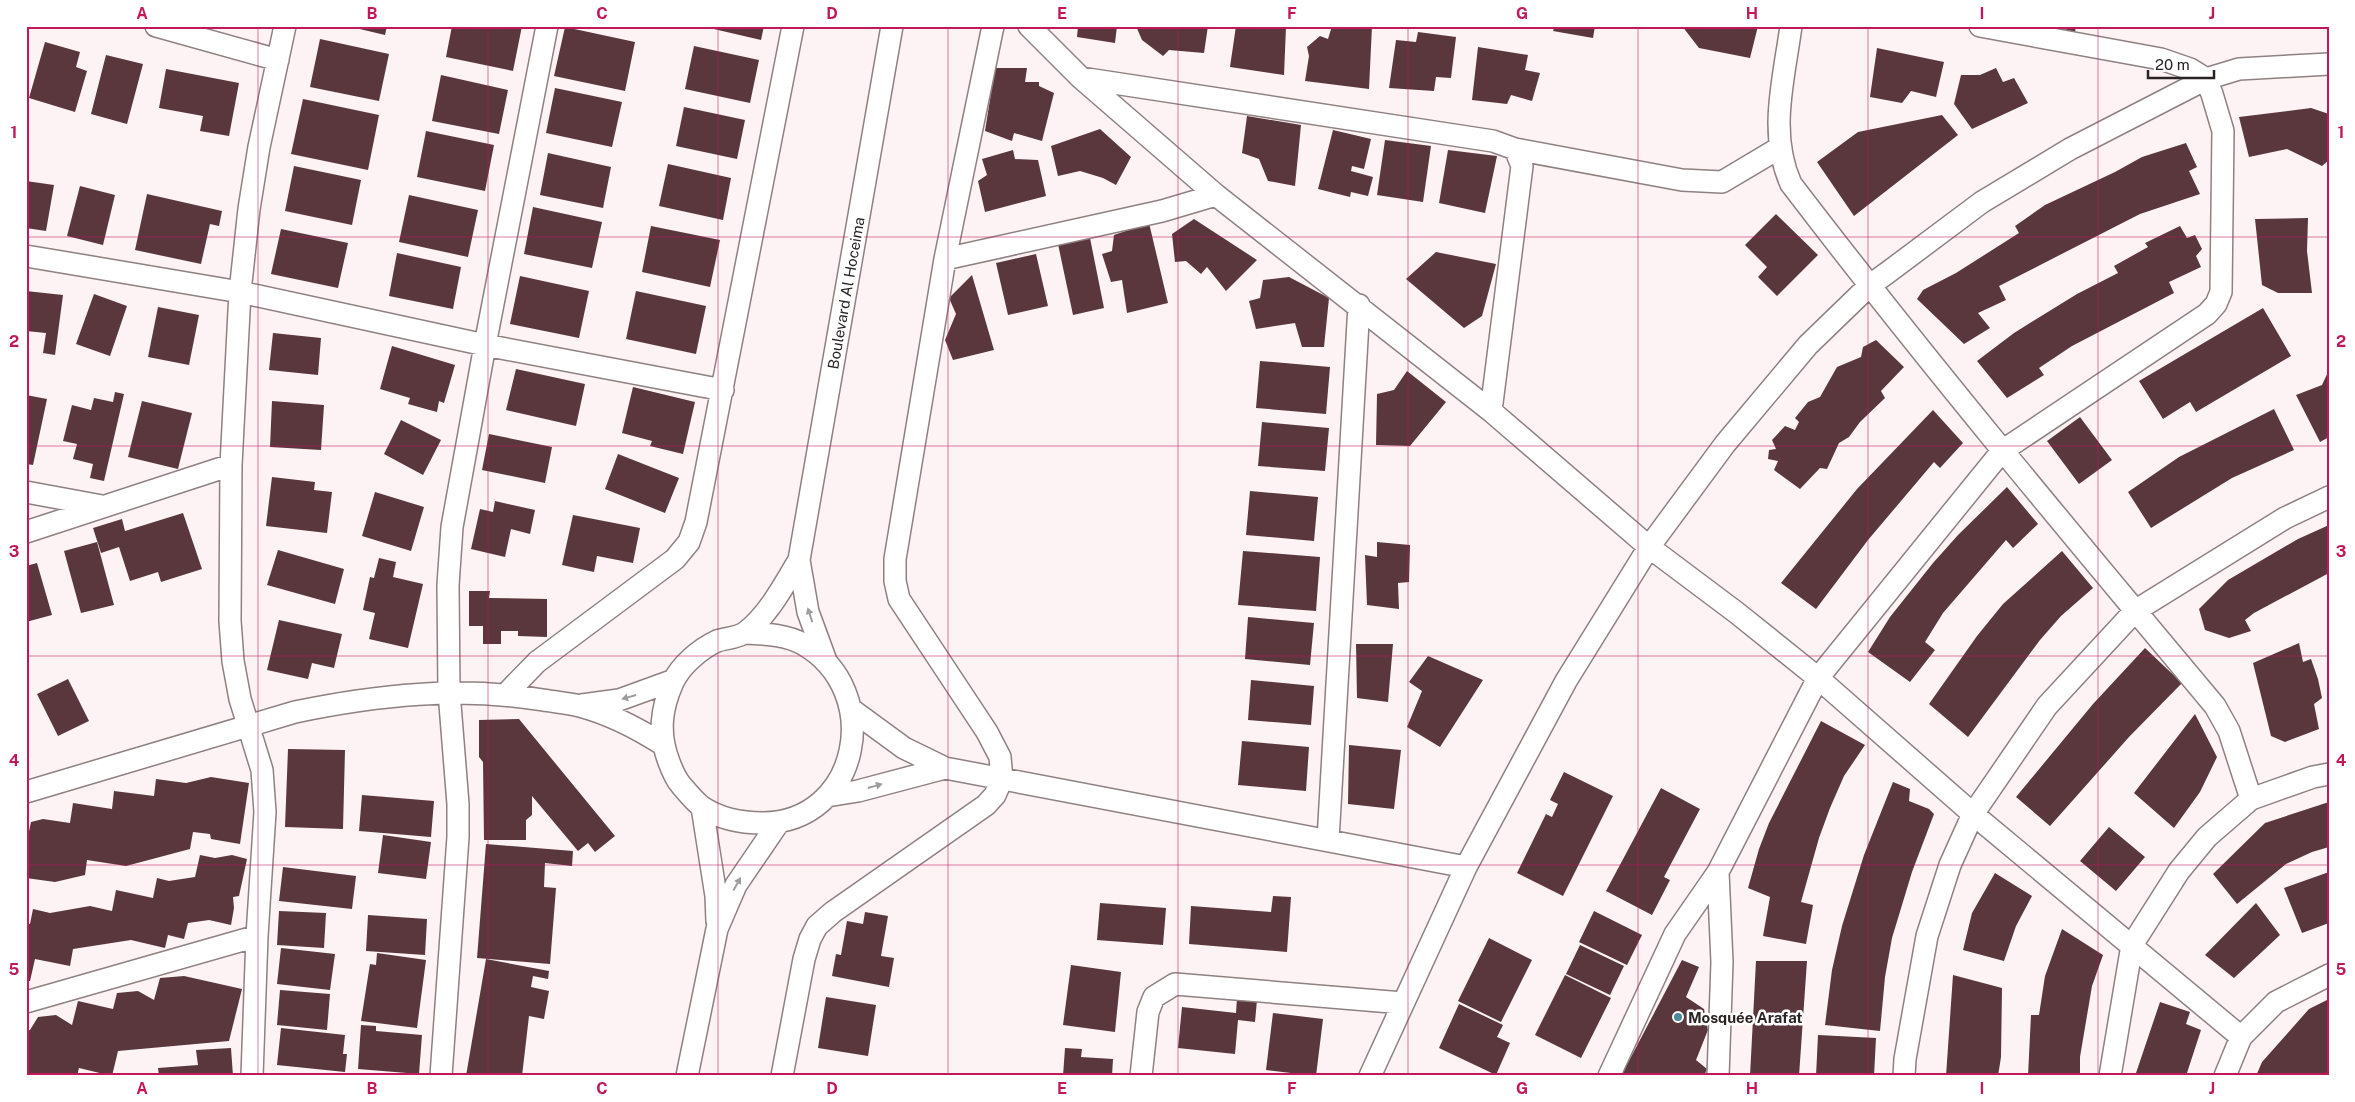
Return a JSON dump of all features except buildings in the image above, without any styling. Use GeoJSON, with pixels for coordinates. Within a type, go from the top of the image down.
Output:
{"type":"FeatureCollection","features":[{"type":"Feature","properties":{"kind":"street"},"geometry":{"type":"LineString","coordinates":[[156,26],[278,60]]}},
{"type":"Feature","properties":{"kind":"street"},"geometry":{"type":"LineString","coordinates":[[252,1076],[257,936],[265,812],[262,770],[240,700],[233,661],[230,621],[231,465],[240,292],[259,147],[285,26]]}},
{"type":"Feature","properties":{"kind":"street"},"geometry":{"type":"LineString","coordinates":[[441,1076],[458,837],[458,804],[449,692],[448,585],[452,527],[485,344],[547,26]]}},
{"type":"Feature","properties":{"kind":"street"},"geometry":{"type":"LineString","coordinates":[[506,694],[537,662],[683,552],[689,542],[696,522],[723,390],[793,26]]}},
{"type":"Feature","properties":{"kind":"street","name":"Boulevard Al Hoceima"},"geometry":{"type":"LineString","coordinates":[[826,661],[808,612],[799,560],[892,26]]}},
{"type":"Feature","properties":{"kind":"street"},"geometry":{"type":"LineString","coordinates":[[782,1076],[804,959],[810,939],[817,926],[833,912],[986,805],[995,795],[1002,779],[1000,757],[988,732],[899,599],[895,581],[894,559],[945,259],[993,26]]}},
{"type":"Feature","properties":{"kind":"street"},"geometry":{"type":"LineString","coordinates":[[1028,26],[1081,78],[1216,195],[1359,305],[1491,411],[1649,547],[1737,613],[1818,678],[1973,814],[2241,1037]]}},
{"type":"Feature","properties":{"kind":"street"},"geometry":{"type":"LineString","coordinates":[[1791,26],[1777,128],[1783,168],[1791,184],[1869,286],[2002,451],[2214,706],[2229,731],[2251,799]]}},
{"type":"Feature","properties":{"kind":"street"},"geometry":{"type":"LineString","coordinates":[[1609,1076],[1675,934],[1718,872],[1818,678],[2002,451],[2207,314],[2216,304],[2221,292],[2223,131],[2215,101],[2206,79],[2190,69],[2161,59],[1980,26]]}},
{"type":"Feature","properties":{"kind":"street"},"geometry":{"type":"LineString","coordinates":[[1370,1076],[1466,867],[1566,681],[1649,547],[1725,444],[1808,345],[1869,286],[1982,202],[2070,149],[2206,79],[2239,69],[2329,64]]}},
{"type":"Feature","properties":{"kind":"street"},"geometry":{"type":"LineString","coordinates":[[1081,78],[1494,141],[1515,149],[1682,180],[1722,182],[1779,148]]}},
{"type":"Feature","properties":{"kind":"street"},"geometry":{"type":"LineString","coordinates":[[1491,411],[1522,166],[1515,149]]}},
{"type":"Feature","properties":{"kind":"street"},"geometry":{"type":"LineString","coordinates":[[945,259],[1162,211],[1216,195]]}},
{"type":"Feature","properties":{"kind":"street"},"geometry":{"type":"LineString","coordinates":[[26,256],[240,292],[485,344],[723,390]]}},
{"type":"Feature","properties":{"kind":"street"},"geometry":{"type":"LineString","coordinates":[[1328,840],[1359,305]]}},
{"type":"Feature","properties":{"kind":"street"},"geometry":{"type":"LineString","coordinates":[[26,532],[231,465]]}},
{"type":"Feature","properties":{"kind":"street"},"geometry":{"type":"LineString","coordinates":[[26,492],[107,507]]}},
{"type":"Feature","properties":{"kind":"street"},"geometry":{"type":"LineString","coordinates":[[1904,1076],[1904,1059],[1927,936],[1950,865],[1973,814],[2047,706],[2135,611],[2285,518],[2329,497]]}},
{"type":"Feature","properties":{"kind":"street","name":"Boulevard Al Hoceima"},"geometry":{"type":"LineString","coordinates":[[744,633],[777,597],[799,560]]}},
{"type":"Feature","properties":{"kind":"street"},"geometry":{"type":"LineString","coordinates":[[744,633],[774,634],[802,644],[826,661],[843,684],[852,710],[853,741],[845,770],[827,796],[805,812],[779,822],[739,823],[702,807],[676,779],[662,744],[662,711],[674,680],[692,658],[717,642],[744,633]]}},
{"type":"Feature","properties":{"kind":"street"},"geometry":{"type":"LineString","coordinates":[[580,706],[619,700],[674,680]]}},
{"type":"Feature","properties":{"kind":"street"},"geometry":{"type":"LineString","coordinates":[[26,792],[295,712],[334,704],[449,692],[506,694],[580,706],[616,718],[662,744]]}},
{"type":"Feature","properties":{"kind":"street"},"geometry":{"type":"LineString","coordinates":[[852,710],[904,748],[945,768],[1466,867]]}},
{"type":"Feature","properties":{"kind":"street"},"geometry":{"type":"LineString","coordinates":[[827,796],[858,791],[945,768]]}},
{"type":"Feature","properties":{"kind":"street"},"geometry":{"type":"LineString","coordinates":[[2110,1076],[2132,945],[2179,871],[2207,837],[2251,799],[2313,777],[2329,774]]}},
{"type":"Feature","properties":{"kind":"street"},"geometry":{"type":"LineString","coordinates":[[702,807],[716,896],[717,928]]}},
{"type":"Feature","properties":{"kind":"street"},"geometry":{"type":"LineString","coordinates":[[687,1076],[717,928],[736,885],[779,822]]}},
{"type":"Feature","properties":{"kind":"street"},"geometry":{"type":"LineString","coordinates":[[1718,872],[1722,962],[1718,1076]]}},
{"type":"Feature","properties":{"kind":"street"},"geometry":{"type":"LineString","coordinates":[[26,1002],[257,936]]}},
{"type":"Feature","properties":{"kind":"street"},"geometry":{"type":"LineString","coordinates":[[2225,1076],[2241,1037],[2276,1002],[2329,975]]}},
{"type":"Feature","properties":{"kind":"street"},"geometry":{"type":"LineString","coordinates":[[1141,1076],[1148,1012],[1154,997],[1163,989],[1175,984],[1403,1003]]}},
{"type":"Feature","properties":{"kind":"place","name":"Mosquée Arafat"},"geometry":{"type":"Point","coordinates":[1678,1017]}}]}
